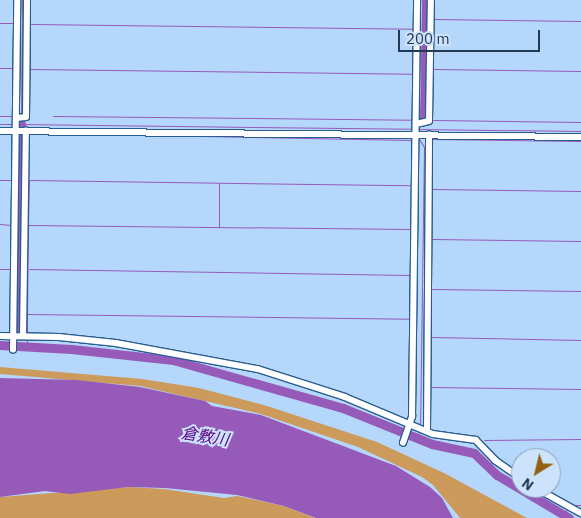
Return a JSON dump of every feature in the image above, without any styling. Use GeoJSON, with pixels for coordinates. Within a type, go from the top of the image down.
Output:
{"type":"FeatureCollection","features":[{"type":"Feature","properties":{"kind":"street"},"geometry":{"type":"LineString","coordinates":[[13,350],[17,0]]}},
{"type":"Feature","properties":{"kind":"street"},"geometry":{"type":"LineString","coordinates":[[0,130],[15,125],[26,117],[27,0]]}},
{"type":"Feature","properties":{"kind":"street"},"geometry":{"type":"LineString","coordinates":[[403,440],[410,425],[417,0]]}},
{"type":"Feature","properties":{"kind":"street"},"geometry":{"type":"LineString","coordinates":[[416,129],[429,121],[431,0]]}},
{"type":"Feature","properties":{"kind":"street"},"geometry":{"type":"LineString","coordinates":[[15,125],[26,131],[416,129],[429,135],[581,137]]}},
{"type":"Feature","properties":{"kind":"street"},"geometry":{"type":"LineString","coordinates":[[26,131],[26,337]]}},
{"type":"Feature","properties":{"kind":"street"},"geometry":{"type":"LineString","coordinates":[[422,429],[429,135]]}},
{"type":"Feature","properties":{"kind":"street"},"geometry":{"type":"LineString","coordinates":[[0,336],[13,339],[26,337],[75,338],[216,359],[330,392],[422,429],[476,440],[495,460],[511,471]]}},
{"type":"Feature","properties":{"kind":"street"},"geometry":{"type":"LineString","coordinates":[[554,498],[581,513]]}},
{"type":"Feature","properties":{"kind":"shaded area"},"geometry":{"type":"Polygon","coordinates":[[[0,367],[142,379],[199,388],[267,406],[377,442],[444,473],[527,518],[460,518],[433,485],[422,477],[358,447],[261,414],[140,386],[0,374],[0,367]]]}},
{"type":"Feature","properties":{"kind":"shaded area"},"geometry":{"type":"Polygon","coordinates":[[[129,487],[164,489],[224,498],[237,496],[284,506],[315,518],[0,518],[0,497],[129,487]]]}},
{"type":"Feature","properties":{"kind":"water","name":"倉敷川"},"geometry":{"type":"Polygon","coordinates":[[[0,378],[77,380],[140,387],[205,401],[212,406],[261,415],[396,466],[430,487],[442,498],[453,518],[316,518],[284,506],[237,495],[165,488],[128,487],[70,494],[45,491],[0,497],[0,378]]]}},
{"type":"Feature","properties":{"kind":"waterway"},"geometry":{"type":"LineString","coordinates":[[21,115],[22,0]]}},
{"type":"Feature","properties":{"kind":"waterway"},"geometry":{"type":"LineString","coordinates":[[30,0],[29,69],[412,74]]}},
{"type":"Feature","properties":{"kind":"waterway"},"geometry":{"type":"LineString","coordinates":[[412,121],[414,0]]}},
{"type":"Feature","properties":{"kind":"waterway"},"geometry":{"type":"LineString","coordinates":[[424,120],[426,0]]}},
{"type":"Feature","properties":{"kind":"waterway"},"geometry":{"type":"LineString","coordinates":[[433,19],[581,21]]}},
{"type":"Feature","properties":{"kind":"waterway"},"geometry":{"type":"LineString","coordinates":[[0,23],[13,23]]}},
{"type":"Feature","properties":{"kind":"waterway"},"geometry":{"type":"LineString","coordinates":[[31,24],[413,29]]}},
{"type":"Feature","properties":{"kind":"waterway"},"geometry":{"type":"LineString","coordinates":[[0,68],[14,68]]}},
{"type":"Feature","properties":{"kind":"waterway"},"geometry":{"type":"LineString","coordinates":[[434,69],[581,71]]}},
{"type":"Feature","properties":{"kind":"waterway"},"geometry":{"type":"LineString","coordinates":[[0,116],[13,116]]}},
{"type":"Feature","properties":{"kind":"waterway"},"geometry":{"type":"LineString","coordinates":[[53,116],[412,120]]}},
{"type":"Feature","properties":{"kind":"waterway"},"geometry":{"type":"LineString","coordinates":[[433,120],[581,122]]}},
{"type":"Feature","properties":{"kind":"waterway"},"geometry":{"type":"LineString","coordinates":[[0,124],[13,124]]}},
{"type":"Feature","properties":{"kind":"waterway"},"geometry":{"type":"LineString","coordinates":[[17,124],[413,129]]}},
{"type":"Feature","properties":{"kind":"waterway"},"geometry":{"type":"LineString","coordinates":[[417,129],[581,131]]}},
{"type":"Feature","properties":{"kind":"waterway"},"geometry":{"type":"LineString","coordinates":[[19,334],[21,134]]}},
{"type":"Feature","properties":{"kind":"waterway"},"geometry":{"type":"LineString","coordinates":[[93,134],[411,140]]}},
{"type":"Feature","properties":{"kind":"waterway"},"geometry":{"type":"LineString","coordinates":[[411,308],[412,138]]}},
{"type":"Feature","properties":{"kind":"waterway"},"geometry":{"type":"LineString","coordinates":[[419,139],[424,147],[420,427]]}},
{"type":"Feature","properties":{"kind":"waterway"},"geometry":{"type":"LineString","coordinates":[[432,139],[581,141]]}},
{"type":"Feature","properties":{"kind":"waterway"},"geometry":{"type":"LineString","coordinates":[[0,180],[13,180]]}},
{"type":"Feature","properties":{"kind":"waterway"},"geometry":{"type":"LineString","coordinates":[[28,225],[29,180],[410,185]]}},
{"type":"Feature","properties":{"kind":"waterway"},"geometry":{"type":"LineString","coordinates":[[219,183],[219,227]]}},
{"type":"Feature","properties":{"kind":"waterway"},"geometry":{"type":"LineString","coordinates":[[432,189],[581,191]]}},
{"type":"Feature","properties":{"kind":"waterway"},"geometry":{"type":"LineString","coordinates":[[0,224],[11,225]]}},
{"type":"Feature","properties":{"kind":"waterway"},"geometry":{"type":"LineString","coordinates":[[27,314],[28,225],[410,229]]}},
{"type":"Feature","properties":{"kind":"waterway"},"geometry":{"type":"LineString","coordinates":[[432,239],[581,241]]}},
{"type":"Feature","properties":{"kind":"waterway"},"geometry":{"type":"LineString","coordinates":[[0,269],[12,269]]}},
{"type":"Feature","properties":{"kind":"waterway"},"geometry":{"type":"LineString","coordinates":[[29,269],[410,275]]}},
{"type":"Feature","properties":{"kind":"waterway"},"geometry":{"type":"LineString","coordinates":[[432,289],[581,291]]}},
{"type":"Feature","properties":{"kind":"waterway"},"geometry":{"type":"LineString","coordinates":[[27,334],[27,314],[410,319]]}},
{"type":"Feature","properties":{"kind":"waterway"},"geometry":{"type":"LineString","coordinates":[[432,337],[581,340]]}},
{"type":"Feature","properties":{"kind":"waterway"},"geometry":{"type":"LineString","coordinates":[[27,338],[27,346]]}},
{"type":"Feature","properties":{"kind":"waterway"},"geometry":{"type":"LineString","coordinates":[[0,345],[71,349],[173,360],[343,408],[432,444],[474,453],[497,475],[569,518]]}},
{"type":"Feature","properties":{"kind":"waterway"},"geometry":{"type":"LineString","coordinates":[[430,387],[581,389]]}},
{"type":"Feature","properties":{"kind":"waterway"},"geometry":{"type":"LineString","coordinates":[[418,437],[419,430]]}},
{"type":"Feature","properties":{"kind":"waterway"},"geometry":{"type":"LineString","coordinates":[[484,440],[581,439]]}},
{"type":"Feature","properties":{"kind":"waterway"},"geometry":{"type":"LineString","coordinates":[[572,505],[581,505]]}},
{"type":"Feature","properties":{"kind":"waterway"},"geometry":{"type":"LineString","coordinates":[[564,515],[567,509]]}}]}
